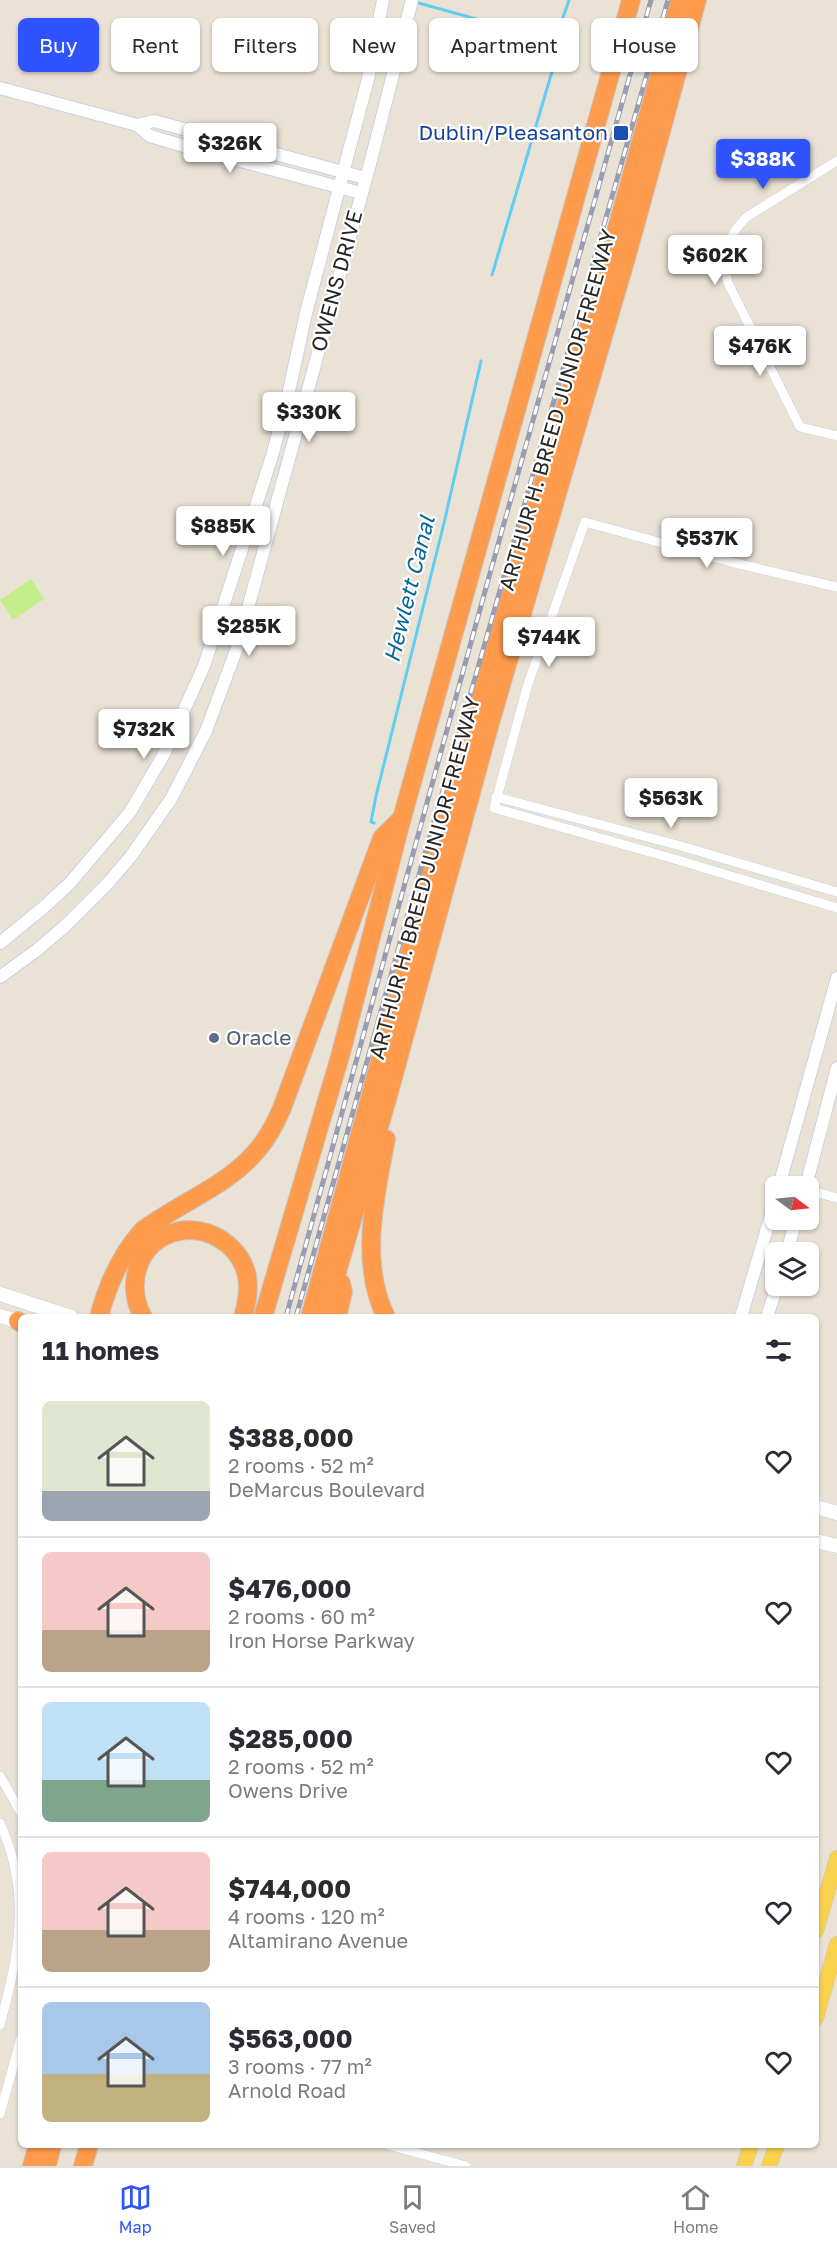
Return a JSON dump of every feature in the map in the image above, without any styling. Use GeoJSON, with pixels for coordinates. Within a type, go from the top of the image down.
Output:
{"type":"FeatureCollection","features":[{"type":"Feature","properties":{"kind":"highway","name":"ARTHUR H. BREED JUNIOR FREEWAY"},"geometry":{"type":"LineString","coordinates":[[265,1314],[342,1053],[402,818],[631,0]]}},
{"type":"Feature","properties":{"kind":"highway"},"geometry":{"type":"LineString","coordinates":[[311,1314],[450,805],[606,268],[680,0]]}},
{"type":"Feature","properties":{"kind":"highway","name":"ARTHUR H. BREED JUNIOR FREEWAY"},"geometry":{"type":"LineString","coordinates":[[325,1314],[388,1096],[492,716],[627,255],[697,0]]}},
{"type":"Feature","properties":{"kind":"highway"},"geometry":{"type":"LineString","coordinates":[[100,1314],[111,1279],[131,1244],[142,1231],[242,1166],[260,1148],[273,1128],[382,838],[402,818]]}},
{"type":"Feature","properties":{"kind":"highway"},"geometry":{"type":"LineString","coordinates":[[385,1314],[375,1286],[371,1241],[372,1219],[388,1128],[388,1096]]}},
{"type":"Feature","properties":{"kind":"highway"},"geometry":{"type":"LineString","coordinates":[[142,1314],[135,1294],[134,1280],[138,1265],[157,1241],[170,1233],[182,1230],[210,1233],[233,1249],[243,1262],[248,1293],[244,1314]]}},
{"type":"Feature","properties":{"kind":"highway"},"geometry":{"type":"LineString","coordinates":[[337,1270],[343,1292],[339,1314]]}},
{"type":"Feature","properties":{"kind":"highway"},"geometry":{"type":"LineString","coordinates":[[32,2166],[37,2148]]}},
{"type":"Feature","properties":{"kind":"highway"},"geometry":{"type":"LineString","coordinates":[[47,2166],[51,2148]]}},
{"type":"Feature","properties":{"kind":"highway"},"geometry":{"type":"LineString","coordinates":[[83,2166],[88,2148]]}},
{"type":"Feature","properties":{"kind":"main road"},"geometry":{"type":"LineString","coordinates":[[0,1294],[62,1314]]}},
{"type":"Feature","properties":{"kind":"main road"},"geometry":{"type":"LineString","coordinates":[[0,1316],[18,1321]]}},
{"type":"Feature","properties":{"kind":"main road"},"geometry":{"type":"LineString","coordinates":[[819,1508],[837,1513]]}},
{"type":"Feature","properties":{"kind":"main road"},"geometry":{"type":"LineString","coordinates":[[819,1542],[837,1546]]}},
{"type":"Feature","properties":{"kind":"main road"},"geometry":{"type":"LineString","coordinates":[[819,1921],[836,1864]]}},
{"type":"Feature","properties":{"kind":"main road"},"geometry":{"type":"LineString","coordinates":[[819,2008],[837,1944]]}},
{"type":"Feature","properties":{"kind":"main road"},"geometry":{"type":"LineString","coordinates":[[744,2166],[750,2148]]}},
{"type":"Feature","properties":{"kind":"main road"},"geometry":{"type":"LineString","coordinates":[[769,2166],[776,2148]]}},
{"type":"Feature","properties":{"kind":"street","name":"OWENS DRIVE"},"geometry":{"type":"LineString","coordinates":[[0,977],[35,952],[64,927],[131,856],[171,799],[206,731],[237,648],[412,0]]}},
{"type":"Feature","properties":{"kind":"street","name":"OWENS DRIVE"},"geometry":{"type":"LineString","coordinates":[[0,943],[61,891],[110,837],[148,784],[181,720],[214,639],[272,456],[306,313],[368,79],[383,3]]}},
{"type":"Feature","properties":{"kind":"street"},"geometry":{"type":"LineString","coordinates":[[0,88],[137,125],[150,136],[361,194]]}},
{"type":"Feature","properties":{"kind":"street"},"geometry":{"type":"LineString","coordinates":[[137,125],[154,121],[365,178]]}},
{"type":"Feature","properties":{"kind":"street"},"geometry":{"type":"LineString","coordinates":[[837,161],[748,216],[739,224],[726,250],[725,271],[728,283],[800,427],[837,436]]}},
{"type":"Feature","properties":{"kind":"street"},"geometry":{"type":"LineString","coordinates":[[837,587],[763,567],[731,562],[585,522],[528,684],[494,807],[837,908]]}},
{"type":"Feature","properties":{"kind":"street"},"geometry":{"type":"LineString","coordinates":[[496,796],[681,846],[837,892]]}},
{"type":"Feature","properties":{"kind":"street"},"geometry":{"type":"LineString","coordinates":[[782,1176],[837,978]]}},
{"type":"Feature","properties":{"kind":"street"},"geometry":{"type":"LineString","coordinates":[[810,1176],[837,1068]]}},
{"type":"Feature","properties":{"kind":"street"},"geometry":{"type":"LineString","coordinates":[[819,1192],[837,1198]]}},
{"type":"Feature","properties":{"kind":"street"},"geometry":{"type":"LineString","coordinates":[[742,1314],[767,1230]]}},
{"type":"Feature","properties":{"kind":"street"},"geometry":{"type":"LineString","coordinates":[[769,1314],[774,1296]]}},
{"type":"Feature","properties":{"kind":"street"},"geometry":{"type":"LineString","coordinates":[[0,1776],[18,1808]]}},
{"type":"Feature","properties":{"kind":"street"},"geometry":{"type":"LineString","coordinates":[[0,1823],[11,1852],[18,1889]]}},
{"type":"Feature","properties":{"kind":"street"},"geometry":{"type":"LineString","coordinates":[[0,2025],[18,1951]]}},
{"type":"Feature","properties":{"kind":"street"},"geometry":{"type":"LineString","coordinates":[[0,2114],[18,2049]]}},
{"type":"Feature","properties":{"kind":"street"},"geometry":{"type":"LineString","coordinates":[[399,2148],[466,2166]]}},
{"type":"Feature","properties":{"kind":"green space"},"geometry":{"type":"Polygon","coordinates":[[[31,579],[44,599],[13,620],[0,600],[31,579]]]}},
{"type":"Feature","properties":{"kind":"waterway"},"geometry":{"type":"LineString","coordinates":[[415,2],[542,37],[557,27],[563,18],[569,0]]}},
{"type":"Feature","properties":{"kind":"waterway","name":"Hewlett Canal"},"geometry":{"type":"LineString","coordinates":[[492,275],[552,72]]}},
{"type":"Feature","properties":{"kind":"waterway","name":"Hewlett Canal"},"geometry":{"type":"LineString","coordinates":[[374,823],[371,822],[376,796],[444,523],[481,361]]}},
{"type":"Feature","properties":{"kind":"railway"},"geometry":{"type":"LineString","coordinates":[[287,1314],[487,584],[651,0]]}},
{"type":"Feature","properties":{"kind":"railway"},"geometry":{"type":"LineString","coordinates":[[297,1314],[413,896],[668,0]]}},
{"type":"Feature","properties":{"kind":"place","name":"Dublin/Pleasanton"},"geometry":{"type":"Point","coordinates":[621,133]}},
{"type":"Feature","properties":{"kind":"place","name":"Oracle"},"geometry":{"type":"Point","coordinates":[214,1038]}}]}
